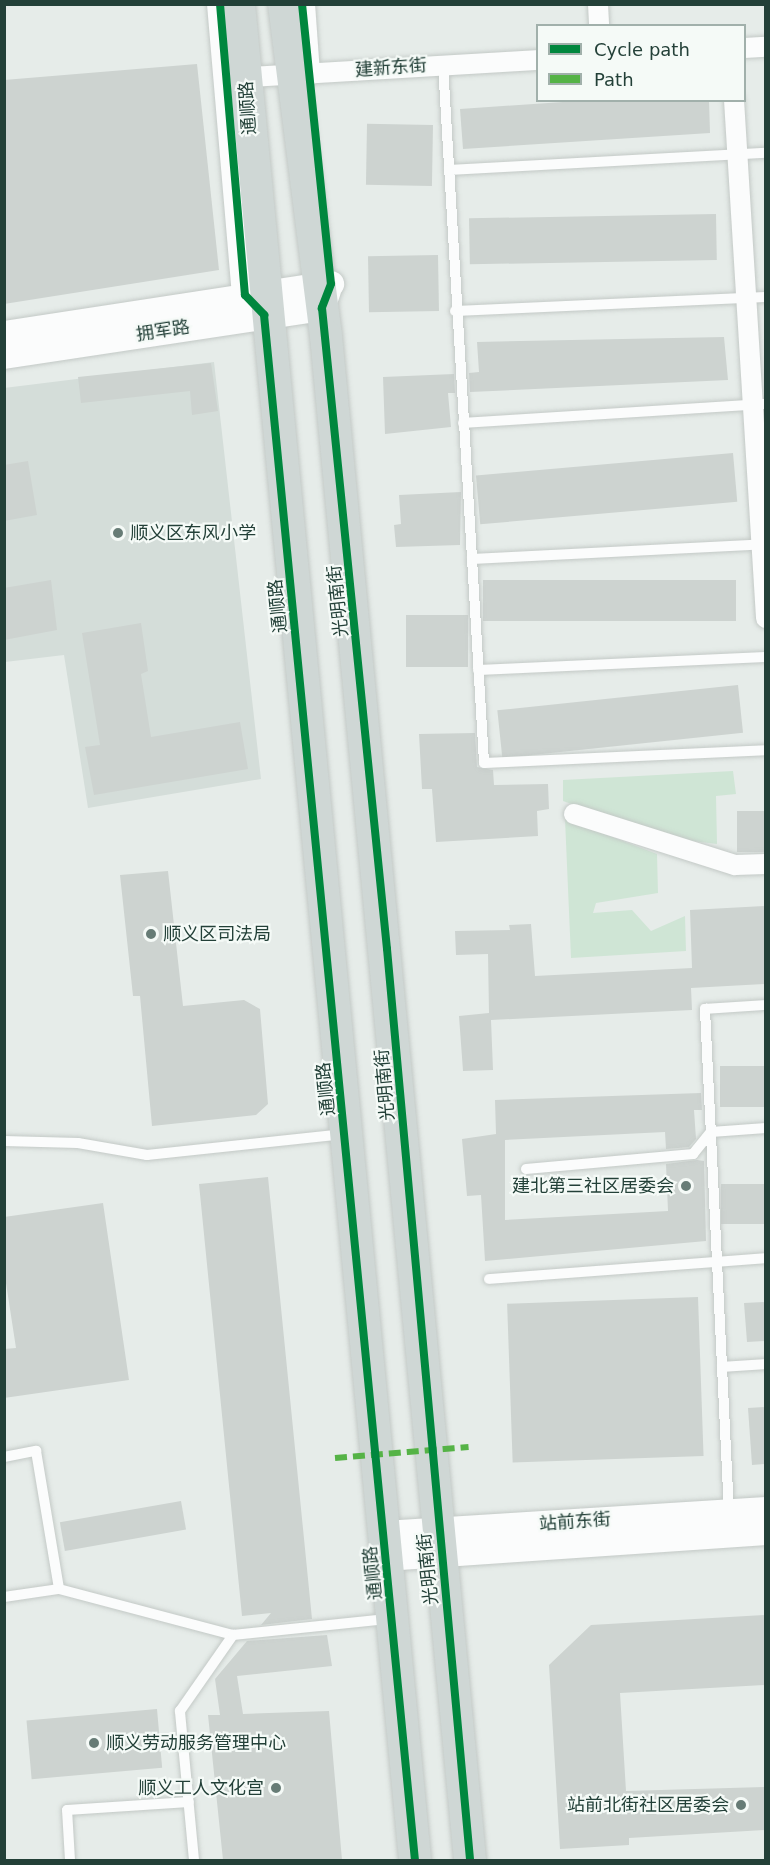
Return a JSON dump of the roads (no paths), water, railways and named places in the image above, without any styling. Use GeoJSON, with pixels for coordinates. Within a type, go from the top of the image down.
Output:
{"type":"FeatureCollection","features":[{"type":"Feature","properties":{"kind":"main road","name":"通顺路"},"geometry":{"type":"LineString","coordinates":[[239,4],[236,78],[257,301],[346,1134],[415,1860]]}},
{"type":"Feature","properties":{"kind":"main road"},"geometry":{"type":"LineString","coordinates":[[284,4],[299,74],[324,293]]}},
{"type":"Feature","properties":{"kind":"main road","name":"光明南街"},"geometry":{"type":"LineString","coordinates":[[324,293],[470,1860]]}},
{"type":"Feature","properties":{"kind":"street"},"geometry":{"type":"LineString","coordinates":[[220,4],[236,78]]}},
{"type":"Feature","properties":{"kind":"street"},"geometry":{"type":"LineString","coordinates":[[299,74],[302,4]]}},
{"type":"Feature","properties":{"kind":"street"},"geometry":{"type":"LineString","coordinates":[[598,4],[599,24]]}},
{"type":"Feature","properties":{"kind":"street"},"geometry":{"type":"LineString","coordinates":[[746,48],[765,47]]}},
{"type":"Feature","properties":{"kind":"street","name":"建新东街"},"geometry":{"type":"LineString","coordinates":[[236,78],[536,60]]}},
{"type":"Feature","properties":{"kind":"street"},"geometry":{"type":"LineString","coordinates":[[734,102],[744,298],[759,405],[765,618]]}},
{"type":"Feature","properties":{"kind":"street","name":"拥军路"},"geometry":{"type":"LineString","coordinates":[[4,356],[257,301],[324,293]]}},
{"type":"Feature","properties":{"kind":"street"},"geometry":{"type":"LineString","coordinates":[[4,334],[257,301]]}},
{"type":"Feature","properties":{"kind":"street"},"geometry":{"type":"LineString","coordinates":[[574,814],[735,865],[765,864]]}},
{"type":"Feature","properties":{"kind":"street","name":"站前东街"},"geometry":{"type":"LineString","coordinates":[[385,1546],[729,1523],[765,1510]]}},
{"type":"Feature","properties":{"kind":"street","name":"站前东街"},"geometry":{"type":"LineString","coordinates":[[729,1523],[765,1532]]}},
{"type":"Feature","properties":{"kind":"lane"},"geometry":{"type":"LineString","coordinates":[[443,64],[455,311],[484,764],[765,750]]}},
{"type":"Feature","properties":{"kind":"lane"},"geometry":{"type":"LineString","coordinates":[[449,170],[765,153]]}},
{"type":"Feature","properties":{"kind":"lane"},"geometry":{"type":"LineString","coordinates":[[455,311],[765,297]]}},
{"type":"Feature","properties":{"kind":"lane"},"geometry":{"type":"LineString","coordinates":[[463,423],[759,405]]}},
{"type":"Feature","properties":{"kind":"lane"},"geometry":{"type":"LineString","coordinates":[[472,559],[764,544]]}},
{"type":"Feature","properties":{"kind":"lane"},"geometry":{"type":"LineString","coordinates":[[478,670],[765,657]]}},
{"type":"Feature","properties":{"kind":"lane"},"geometry":{"type":"LineString","coordinates":[[729,1523],[705,1009],[765,1005]]}},
{"type":"Feature","properties":{"kind":"lane"},"geometry":{"type":"LineString","coordinates":[[526,1169],[693,1154],[711,1132],[765,1128]]}},
{"type":"Feature","properties":{"kind":"lane"},"geometry":{"type":"LineString","coordinates":[[4,1141],[78,1143],[147,1155],[346,1134]]}},
{"type":"Feature","properties":{"kind":"lane"},"geometry":{"type":"LineString","coordinates":[[489,1279],[765,1258]]}},
{"type":"Feature","properties":{"kind":"lane"},"geometry":{"type":"LineString","coordinates":[[722,1367],[765,1364]]}},
{"type":"Feature","properties":{"kind":"lane"},"geometry":{"type":"LineString","coordinates":[[4,1457],[36,1452],[59,1589]]}},
{"type":"Feature","properties":{"kind":"lane"},"geometry":{"type":"LineString","coordinates":[[4,1597],[59,1589],[233,1635],[393,1618]]}},
{"type":"Feature","properties":{"kind":"lane"},"geometry":{"type":"LineString","coordinates":[[194,1860],[180,1710],[233,1635]]}},
{"type":"Feature","properties":{"kind":"lane"},"geometry":{"type":"LineString","coordinates":[[70,1860],[66,1810],[189,1802]]}},
{"type":"Feature","properties":{"kind":"place","name":"顺义区东风小学"},"geometry":{"type":"Point","coordinates":[118,533]}},
{"type":"Feature","properties":{"kind":"place","name":"顺义区司法局"},"geometry":{"type":"Point","coordinates":[151,934]}},
{"type":"Feature","properties":{"kind":"place","name":"建北第三社区居委会"},"geometry":{"type":"Point","coordinates":[686,1186]}},
{"type":"Feature","properties":{"kind":"place","name":"顺义劳动服务管理中心"},"geometry":{"type":"Point","coordinates":[94,1743]}},
{"type":"Feature","properties":{"kind":"place","name":"顺义工人文化宫"},"geometry":{"type":"Point","coordinates":[276,1788]}},
{"type":"Feature","properties":{"kind":"place","name":"站前北街社区居委会"},"geometry":{"type":"Point","coordinates":[741,1805]}}]}
